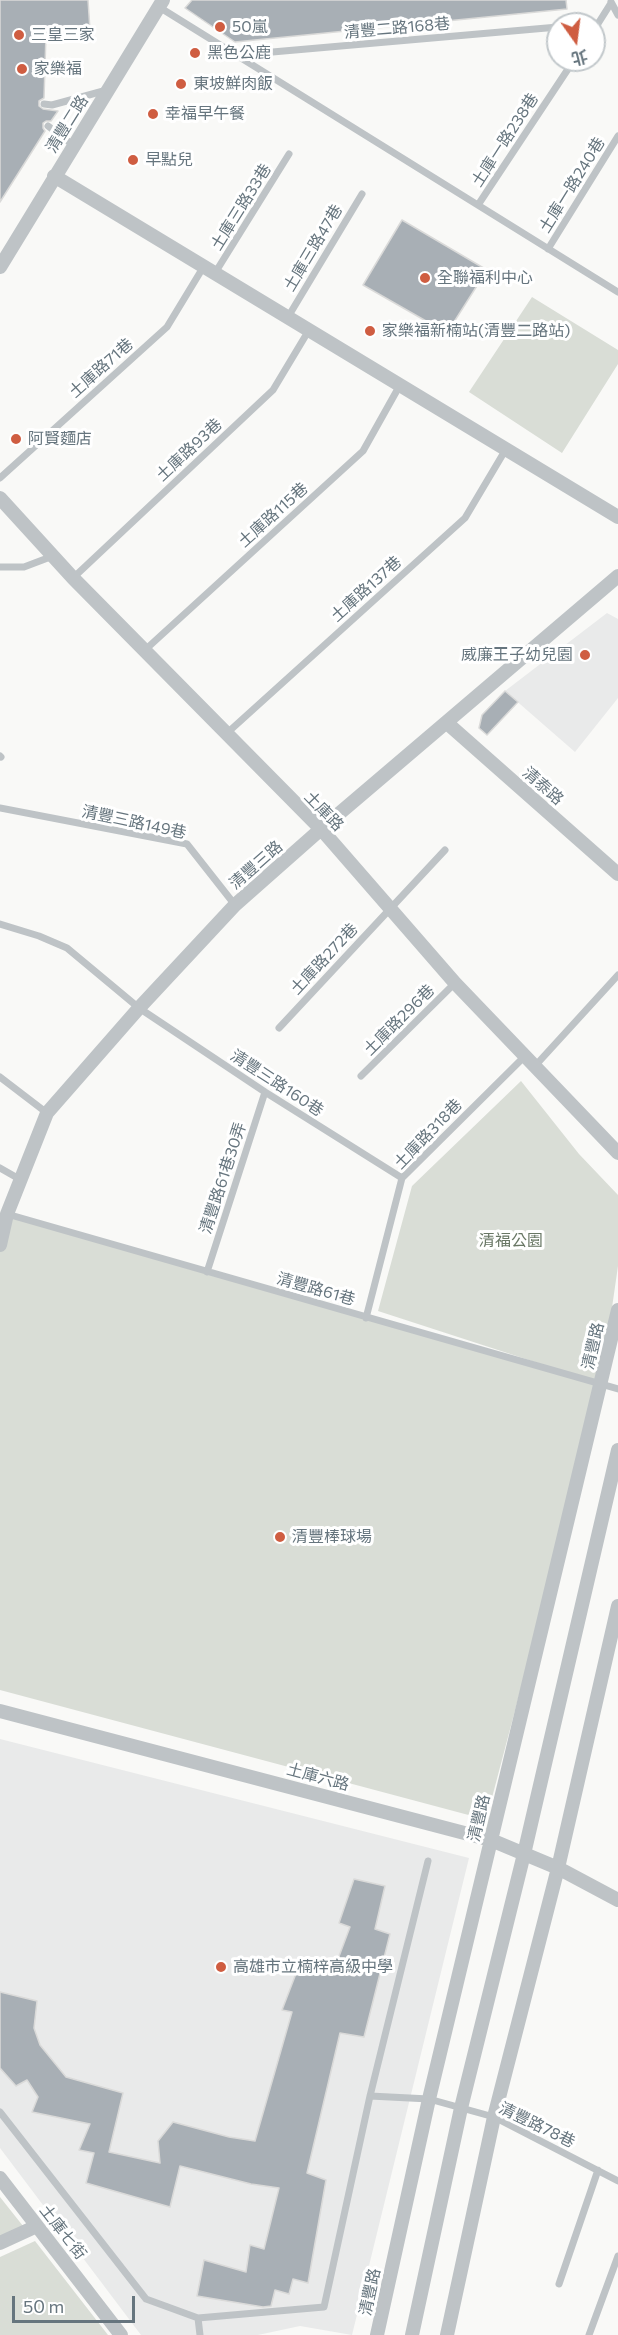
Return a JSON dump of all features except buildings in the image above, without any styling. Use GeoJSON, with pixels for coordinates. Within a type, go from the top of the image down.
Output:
{"type":"FeatureCollection","features":[{"type":"Feature","properties":{"kind":"street","name":"清豐二路"},"geometry":{"type":"LineString","coordinates":[[0,267],[161,3]]}},
{"type":"Feature","properties":{"kind":"street"},"geometry":{"type":"LineString","coordinates":[[54,176],[618,517]]}},
{"type":"Feature","properties":{"kind":"street","name":"土庫路"},"geometry":{"type":"LineString","coordinates":[[0,498],[73,578],[321,830],[455,983],[618,1153]]}},
{"type":"Feature","properties":{"kind":"street","name":"清豐三路"},"geometry":{"type":"LineString","coordinates":[[0,1245],[7,1214],[47,1113],[139,1008],[236,905],[618,576]]}},
{"type":"Feature","properties":{"kind":"street","name":"清泰路"},"geometry":{"type":"LineString","coordinates":[[447,723],[618,874]]}},
{"type":"Feature","properties":{"kind":"street","name":"清豐路"},"geometry":{"type":"LineString","coordinates":[[377,2335],[429,2099],[618,1310]]}},
{"type":"Feature","properties":{"kind":"street"},"geometry":{"type":"LineString","coordinates":[[412,2335],[461,2108],[524,1854],[618,1450]]}},
{"type":"Feature","properties":{"kind":"street"},"geometry":{"type":"LineString","coordinates":[[447,2335],[494,2117],[558,1869],[618,1606]]}},
{"type":"Feature","properties":{"kind":"street","name":"土庫六路"},"geometry":{"type":"LineString","coordinates":[[0,1712],[491,1840],[558,1869],[618,1900]]}},
{"type":"Feature","properties":{"kind":"street","name":"土庫七街"},"geometry":{"type":"LineString","coordinates":[[0,2178],[122,2335]]}},
{"type":"Feature","properties":{"kind":"street"},"geometry":{"type":"LineString","coordinates":[[0,2243],[37,2226]]}},
{"type":"Feature","properties":{"kind":"lane"},"geometry":{"type":"LineString","coordinates":[[610,2],[618,15]]}},
{"type":"Feature","properties":{"kind":"lane"},"geometry":{"type":"LineString","coordinates":[[161,3],[238,56],[617,290]]}},
{"type":"Feature","properties":{"kind":"lane","name":"清豐二路168巷"},"geometry":{"type":"LineString","coordinates":[[238,56],[546,28]]}},
{"type":"Feature","properties":{"kind":"lane","name":"土庫一路238巷"},"geometry":{"type":"LineString","coordinates":[[478,205],[566,72]]}},
{"type":"Feature","properties":{"kind":"lane"},"geometry":{"type":"LineString","coordinates":[[44,104],[52,105],[107,90]]}},
{"type":"Feature","properties":{"kind":"lane"},"geometry":{"type":"LineString","coordinates":[[48,126],[73,145]]}},
{"type":"Feature","properties":{"kind":"lane","name":"土庫一路240巷"},"geometry":{"type":"LineString","coordinates":[[548,249],[618,136]]}},
{"type":"Feature","properties":{"kind":"lane","name":"土庫三路33巷"},"geometry":{"type":"LineString","coordinates":[[210,270],[289,154]]}},
{"type":"Feature","properties":{"kind":"lane","name":"土庫三路47巷"},"geometry":{"type":"LineString","coordinates":[[288,317],[362,194]]}},
{"type":"Feature","properties":{"kind":"lane","name":"土庫路71巷"},"geometry":{"type":"LineString","coordinates":[[0,478],[167,327],[210,270]]}},
{"type":"Feature","properties":{"kind":"lane","name":"土庫路93巷"},"geometry":{"type":"LineString","coordinates":[[73,578],[273,390],[309,330]]}},
{"type":"Feature","properties":{"kind":"lane","name":"土庫路115巷"},"geometry":{"type":"LineString","coordinates":[[145,650],[363,451],[400,385]]}},
{"type":"Feature","properties":{"kind":"lane","name":"土庫路137巷"},"geometry":{"type":"LineString","coordinates":[[226,734],[465,518],[506,449]]}},
{"type":"Feature","properties":{"kind":"lane"},"geometry":{"type":"LineString","coordinates":[[0,567],[24,567],[53,556]]}},
{"type":"Feature","properties":{"kind":"lane","name":"清豐三路149巷"},"geometry":{"type":"LineString","coordinates":[[0,808],[187,844],[236,905]]}},
{"type":"Feature","properties":{"kind":"lane","name":"土庫路272巷"},"geometry":{"type":"LineString","coordinates":[[279,1028],[445,850]]}},
{"type":"Feature","properties":{"kind":"lane","name":"清豐三路160巷"},"geometry":{"type":"LineString","coordinates":[[0,924],[39,936],[67,948],[139,1008],[265,1092],[402,1178]]}},
{"type":"Feature","properties":{"kind":"lane","name":"土庫路318巷"},"geometry":{"type":"LineString","coordinates":[[366,1318],[402,1178],[529,1062],[618,975]]}},
{"type":"Feature","properties":{"kind":"lane","name":"土庫路296巷"},"geometry":{"type":"LineString","coordinates":[[361,1076],[455,983]]}},
{"type":"Feature","properties":{"kind":"lane"},"geometry":{"type":"LineString","coordinates":[[0,1077],[47,1113]]}},
{"type":"Feature","properties":{"kind":"lane","name":"清豐路61巷30弄"},"geometry":{"type":"LineString","coordinates":[[207,1272],[265,1092]]}},
{"type":"Feature","properties":{"kind":"lane"},"geometry":{"type":"LineString","coordinates":[[0,1168],[21,1180]]}},
{"type":"Feature","properties":{"kind":"lane","name":"清豐路61巷"},"geometry":{"type":"LineString","coordinates":[[7,1214],[618,1389]]}},
{"type":"Feature","properties":{"kind":"lane"},"geometry":{"type":"LineString","coordinates":[[0,2112],[147,2299],[198,2318],[324,2307],[370,2096],[429,1861]]}},
{"type":"Feature","properties":{"kind":"lane","name":"清豐路78巷"},"geometry":{"type":"LineString","coordinates":[[370,2096],[429,2099],[494,2117],[616,2177]]}},
{"type":"Feature","properties":{"kind":"lane"},"geometry":{"type":"LineString","coordinates":[[559,2283],[598,2170]]}},
{"type":"Feature","properties":{"kind":"lane"},"geometry":{"type":"LineString","coordinates":[[589,2335],[618,2256]]}},
{"type":"Feature","properties":{"kind":"lane"},"geometry":{"type":"LineString","coordinates":[[198,2318],[200,2335]]}},
{"type":"Feature","properties":{"kind":"shaded area","name":"威廉王子幼兒園"},"geometry":{"type":"Polygon","coordinates":[[[607,613],[618,619],[618,698],[575,752],[505,691],[607,613]]]}},
{"type":"Feature","properties":{"kind":"shaded area","name":"高雄市立楠梓高級中學"},"geometry":{"type":"Polygon","coordinates":[[[0,1739],[469,1858],[352,2335],[300,2326],[258,2335],[141,2335],[0,2148],[0,1739]]]}},
{"type":"Feature","properties":{"kind":"green space"},"geometry":{"type":"Polygon","coordinates":[[[532,297],[618,350],[618,364],[562,453],[469,392],[532,297]]]}},
{"type":"Feature","properties":{"kind":"green space","name":"清豐棒球場"},"geometry":{"type":"Polygon","coordinates":[[[521,1081],[579,1154],[618,1195],[618,1266],[601,1384],[489,1809],[491,1840],[476,1817],[0,1690],[0,1247],[7,1214],[578,1376],[378,1311],[412,1186],[521,1081]]]}},
{"type":"Feature","properties":{"kind":"green space"},"geometry":{"type":"Polygon","coordinates":[[[0,2197],[23,2226],[0,2236],[0,2197]]]}},
{"type":"Feature","properties":{"kind":"green space"},"geometry":{"type":"Polygon","coordinates":[[[35,2241],[108,2335],[0,2335],[0,2257],[35,2241]]]}},
{"type":"Feature","properties":{"kind":"place","name":"50嵐"},"geometry":{"type":"Point","coordinates":[220,27]}},
{"type":"Feature","properties":{"kind":"place","name":"三皇三家"},"geometry":{"type":"Point","coordinates":[19,35]}},
{"type":"Feature","properties":{"kind":"place","name":"黑色公鹿"},"geometry":{"type":"Point","coordinates":[195,53]}},
{"type":"Feature","properties":{"kind":"place","name":"家樂福"},"geometry":{"type":"Point","coordinates":[22,69]}},
{"type":"Feature","properties":{"kind":"place","name":"東坡鮮肉飯"},"geometry":{"type":"Point","coordinates":[181,84]}},
{"type":"Feature","properties":{"kind":"place","name":"幸福早午餐"},"geometry":{"type":"Point","coordinates":[153,114]}},
{"type":"Feature","properties":{"kind":"place","name":"早點兒"},"geometry":{"type":"Point","coordinates":[133,160]}},
{"type":"Feature","properties":{"kind":"place","name":"全聯福利中心"},"geometry":{"type":"Point","coordinates":[425,278]}},
{"type":"Feature","properties":{"kind":"place","name":"家樂福新楠站(清豐二路站)"},"geometry":{"type":"Point","coordinates":[370,331]}},
{"type":"Feature","properties":{"kind":"place","name":"阿賢麵店"},"geometry":{"type":"Point","coordinates":[16,439]}},
{"type":"Feature","properties":{"kind":"place","name":"威廉王子幼兒園"},"geometry":{"type":"Point","coordinates":[585,655]}},
{"type":"Feature","properties":{"kind":"place","name":"清豐棒球場"},"geometry":{"type":"Point","coordinates":[280,1537]}},
{"type":"Feature","properties":{"kind":"place","name":"高雄市立楠梓高級中學"},"geometry":{"type":"Point","coordinates":[221,1967]}},
{"type":"Feature","properties":{"kind":"park label","name":"清福公園"},"geometry":{"type":"Point","coordinates":[511,1241]}}]}
